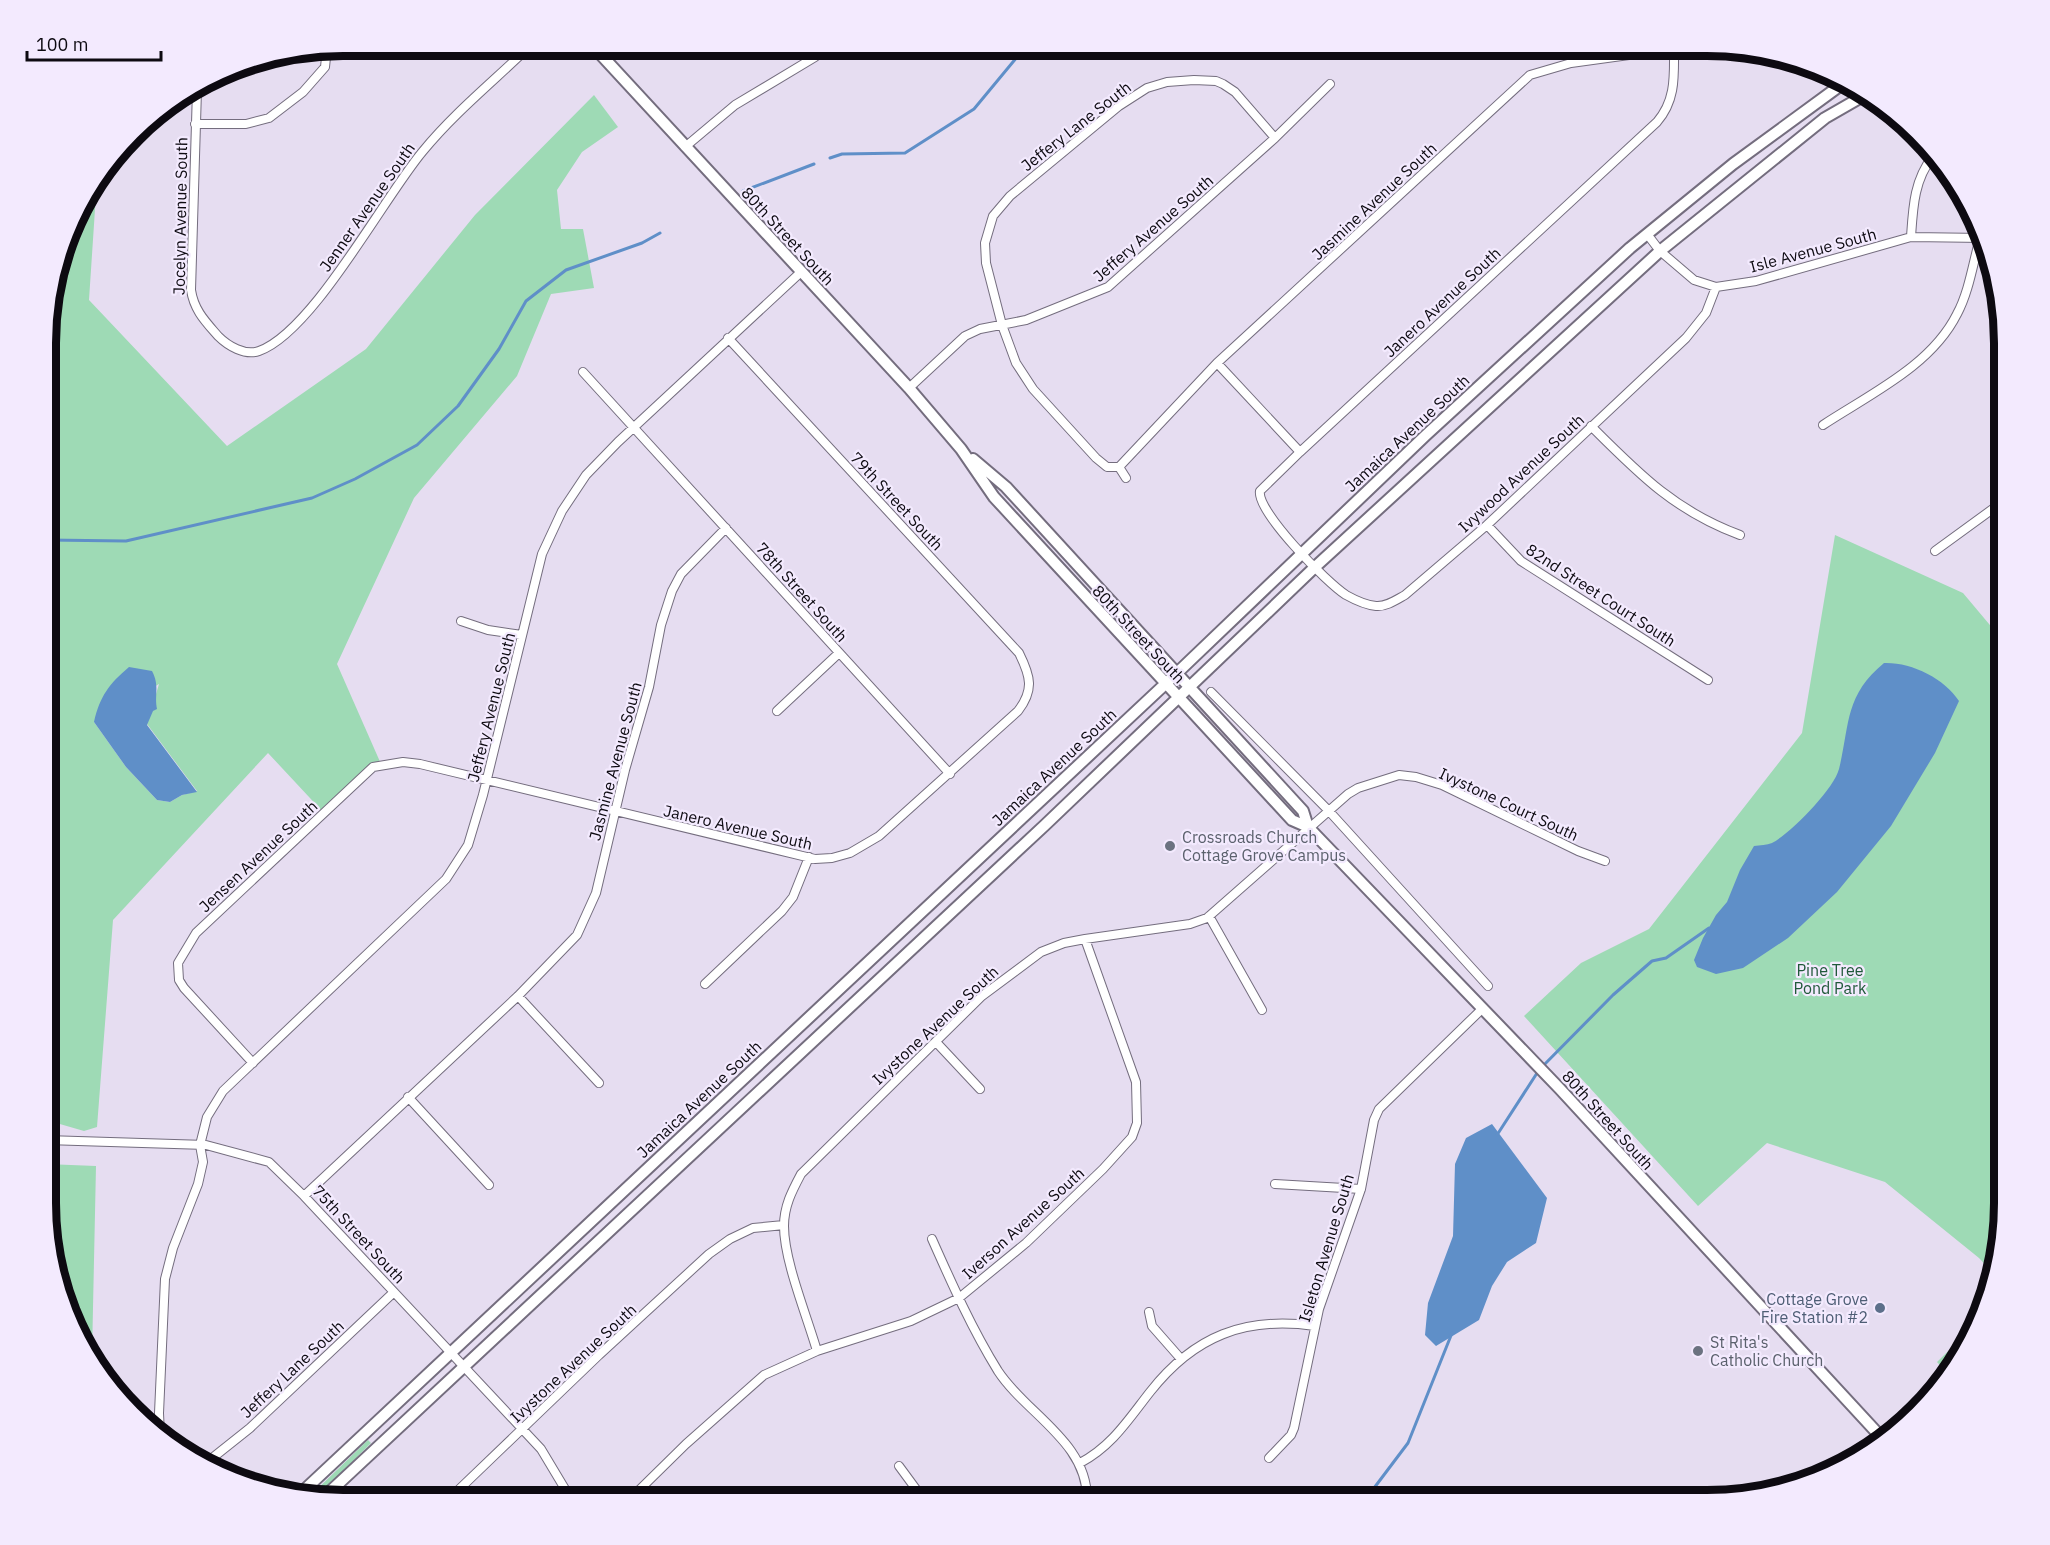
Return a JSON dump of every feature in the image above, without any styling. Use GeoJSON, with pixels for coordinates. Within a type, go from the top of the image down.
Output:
{"type":"FeatureCollection","features":[{"type":"Feature","properties":{"kind":"main road","name":"80th Street South"},"geometry":{"type":"LineString","coordinates":[[601,55],[909,388],[962,449],[994,497],[1177,697],[1292,819],[1308,827],[1482,1009],[1878,1433]]}},
{"type":"Feature","properties":{"kind":"main road","name":"Jamaica Avenue South"},"geometry":{"type":"LineString","coordinates":[[307,1487],[1177,673],[1426,435],[1647,234],[1732,164],[1838,87]]}},
{"type":"Feature","properties":{"kind":"main road","name":"Jamaica Avenue South"},"geometry":{"type":"LineString","coordinates":[[332,1489],[1037,833],[1189,685],[1315,567],[1660,251],[1825,118],[1858,98]]}},
{"type":"Feature","properties":{"kind":"main road","name":"80th Street South"},"geometry":{"type":"LineString","coordinates":[[962,449],[1005,487],[1189,685],[1303,810],[1308,827]]}},
{"type":"Feature","properties":{"kind":"street","name":"Jenner Avenue South"},"geometry":{"type":"LineString","coordinates":[[217,335],[230,346],[242,351],[257,352],[273,344],[322,294],[421,153],[445,126],[520,55]]}},
{"type":"Feature","properties":{"kind":"street"},"geometry":{"type":"LineString","coordinates":[[685,147],[735,105],[817,55]]}},
{"type":"Feature","properties":{"kind":"street","name":"Jasmine Avenue South"},"geometry":{"type":"LineString","coordinates":[[1119,467],[1217,363],[1530,75],[1571,63],[1630,55]]}},
{"type":"Feature","properties":{"kind":"street","name":"Janero Avenue South"},"geometry":{"type":"LineString","coordinates":[[1315,567],[1301,554],[1258,497],[1260,491],[1657,122],[1666,112],[1671,100],[1674,55]]}},
{"type":"Feature","properties":{"kind":"street"},"geometry":{"type":"LineString","coordinates":[[195,124],[246,124],[269,118],[303,92],[325,67],[326,56]]}},
{"type":"Feature","properties":{"kind":"street","name":"Jeffery Lane South"},"geometry":{"type":"LineString","coordinates":[[1119,467],[1107,466],[1096,458],[1033,389],[1017,363],[1002,325],[986,263],[986,243],[993,216],[1010,196],[1119,106],[1147,88],[1167,82],[1216,81],[1235,92],[1275,138]]}},
{"type":"Feature","properties":{"kind":"street","name":"Jeffery Avenue South"},"geometry":{"type":"LineString","coordinates":[[909,388],[965,336],[980,329],[1026,320],[1108,287],[1275,138],[1330,84]]}},
{"type":"Feature","properties":{"kind":"street","name":"Jocelyn Avenue South"},"geometry":{"type":"LineString","coordinates":[[197,95],[190,290],[196,310],[217,335]]}},
{"type":"Feature","properties":{"kind":"street"},"geometry":{"type":"LineString","coordinates":[[1911,237],[1913,198],[1923,170],[1929,161]]}},
{"type":"Feature","properties":{"kind":"street"},"geometry":{"type":"LineString","coordinates":[[1647,234],[1660,251],[1694,280],[1716,287]]}},
{"type":"Feature","properties":{"kind":"street","name":"Isle Avenue South"},"geometry":{"type":"LineString","coordinates":[[1716,287],[1756,281],[1911,237],[1975,238]]}},
{"type":"Feature","properties":{"kind":"street"},"geometry":{"type":"LineString","coordinates":[[1823,425],[1913,365],[1946,334],[1959,312],[1979,249]]}},
{"type":"Feature","properties":{"kind":"street","name":"Jeffery Avenue South"},"geometry":{"type":"LineString","coordinates":[[200,1145],[212,1105],[446,879],[468,845],[487,780],[542,554],[562,511],[586,475],[633,427],[801,272]]}},
{"type":"Feature","properties":{"kind":"street","name":"Ivywood Avenue South"},"geometry":{"type":"LineString","coordinates":[[1315,567],[1344,593],[1359,602],[1377,607],[1391,603],[1405,595],[1487,525],[1686,339],[1706,313],[1716,287]]}},
{"type":"Feature","properties":{"kind":"street","name":"79th Street South"},"geometry":{"type":"LineString","coordinates":[[728,338],[1019,653],[1027,669],[1030,691]]}},
{"type":"Feature","properties":{"kind":"street"},"geometry":{"type":"LineString","coordinates":[[1217,363],[1300,452]]}},
{"type":"Feature","properties":{"kind":"street","name":"78th Street South"},"geometry":{"type":"LineString","coordinates":[[583,372],[950,774]]}},
{"type":"Feature","properties":{"kind":"street"},"geometry":{"type":"LineString","coordinates":[[1592,426],[1633,468],[1675,504],[1692,515],[1740,535]]}},
{"type":"Feature","properties":{"kind":"street"},"geometry":{"type":"LineString","coordinates":[[1119,467],[1126,478]]}},
{"type":"Feature","properties":{"kind":"street"},"geometry":{"type":"LineString","coordinates":[[1935,551],[1994,508]]}},
{"type":"Feature","properties":{"kind":"street","name":"82nd Street Court South"},"geometry":{"type":"LineString","coordinates":[[1487,525],[1521,561],[1708,680]]}},
{"type":"Feature","properties":{"kind":"street","name":"Jasmine Avenue South"},"geometry":{"type":"LineString","coordinates":[[304,1196],[518,996],[577,935],[589,913],[649,687],[661,625],[672,591],[681,574],[726,528]]}},
{"type":"Feature","properties":{"kind":"street"},"geometry":{"type":"LineString","coordinates":[[461,621],[488,630],[522,635]]}},
{"type":"Feature","properties":{"kind":"street"},"geometry":{"type":"LineString","coordinates":[[777,711],[839,653]]}},
{"type":"Feature","properties":{"kind":"street","name":"Janero Avenue South"},"geometry":{"type":"LineString","coordinates":[[487,780],[809,857],[832,858],[868,845],[1018,711],[1030,691]]}},
{"type":"Feature","properties":{"kind":"street"},"geometry":{"type":"LineString","coordinates":[[1211,692],[1328,810],[1488,986]]}},
{"type":"Feature","properties":{"kind":"street","name":"Jensen Avenue South"},"geometry":{"type":"LineString","coordinates":[[253,1063],[214,1023],[179,980],[178,963],[196,933],[373,767],[403,762],[487,780]]}},
{"type":"Feature","properties":{"kind":"street","name":"Ivystone Court South"},"geometry":{"type":"LineString","coordinates":[[1308,827],[1358,788],[1399,775],[1416,777],[1442,785],[1578,851],[1605,861]]}},
{"type":"Feature","properties":{"kind":"street","name":"Ivystone Avenue South"},"geometry":{"type":"LineString","coordinates":[[817,1351],[786,1248],[784,1225],[787,1200],[801,1174],[982,996],[1041,952],[1064,943],[1190,924],[1209,916],[1308,827]]}},
{"type":"Feature","properties":{"kind":"street"},"geometry":{"type":"LineString","coordinates":[[705,984],[782,911],[793,897],[809,857]]}},
{"type":"Feature","properties":{"kind":"street"},"geometry":{"type":"LineString","coordinates":[[1209,916],[1262,1010]]}},
{"type":"Feature","properties":{"kind":"street","name":"Iverson Avenue South"},"geometry":{"type":"LineString","coordinates":[[639,1490],[755,1382],[785,1364],[817,1351],[911,1321],[958,1299],[1026,1243],[1103,1169],[1132,1137],[1137,1123],[1136,1082],[1085,939]]}},
{"type":"Feature","properties":{"kind":"street"},"geometry":{"type":"LineString","coordinates":[[518,996],[599,1083]]}},
{"type":"Feature","properties":{"kind":"street","name":"Isleton Avenue South"},"geometry":{"type":"LineString","coordinates":[[1269,1458],[1291,1435],[1294,1428],[1315,1326],[1335,1256],[1361,1189],[1374,1120],[1379,1109],[1482,1009]]}},
{"type":"Feature","properties":{"kind":"street"},"geometry":{"type":"LineString","coordinates":[[936,1042],[980,1089]]}},
{"type":"Feature","properties":{"kind":"street"},"geometry":{"type":"LineString","coordinates":[[408,1097],[489,1185]]}},
{"type":"Feature","properties":{"kind":"street","name":"75th Street South"},"geometry":{"type":"LineString","coordinates":[[56,1140],[200,1145],[269,1162],[452,1352],[541,1449],[565,1490]]}},
{"type":"Feature","properties":{"kind":"street"},"geometry":{"type":"LineString","coordinates":[[159,1423],[165,1279],[173,1248],[198,1184],[203,1162],[200,1145]]}},
{"type":"Feature","properties":{"kind":"street"},"geometry":{"type":"LineString","coordinates":[[1275,1184],[1361,1189]]}},
{"type":"Feature","properties":{"kind":"street","name":"Ivystone Avenue South"},"geometry":{"type":"LineString","coordinates":[[458,1490],[709,1254],[730,1239],[753,1228],[784,1225]]}},
{"type":"Feature","properties":{"kind":"street"},"geometry":{"type":"LineString","coordinates":[[932,1239],[958,1299],[998,1371],[1017,1396],[1048,1423],[1080,1463],[1085,1490]]}},
{"type":"Feature","properties":{"kind":"street","name":"Jeffery Lane South"},"geometry":{"type":"LineString","coordinates":[[212,1458],[249,1428],[394,1292]]}},
{"type":"Feature","properties":{"kind":"street"},"geometry":{"type":"LineString","coordinates":[[1149,1312],[1152,1326],[1181,1359]]}},
{"type":"Feature","properties":{"kind":"street"},"geometry":{"type":"LineString","coordinates":[[1080,1463],[1113,1440],[1151,1390],[1181,1359],[1221,1333],[1274,1323],[1315,1326]]}},
{"type":"Feature","properties":{"kind":"street"},"geometry":{"type":"LineString","coordinates":[[899,1466],[917,1490]]}},
{"type":"Feature","properties":{"kind":"green space"},"geometry":{"type":"Polygon","coordinates":[[[594,95],[618,127],[582,152],[557,190],[561,229],[583,229],[594,288],[551,294],[517,376],[414,498],[337,664],[381,764],[323,812],[268,753],[113,920],[97,1127],[84,1131],[56,1123],[56,324],[65,268],[77,233],[96,196],[89,300],[227,446],[366,349],[475,215],[594,95]],[[159,684],[94,722],[126,767],[157,800],[170,802],[182,795],[197,791],[147,724],[159,684]]]}},
{"type":"Feature","properties":{"kind":"green space","name":"Pine Tree Pond Park"},"geometry":{"type":"Polygon","coordinates":[[[1835,535],[1963,593],[1994,630],[1994,1221],[1987,1267],[1885,1182],[1767,1143],[1698,1206],[1524,1016],[1581,963],[1649,929],[1802,733],[1835,535]]]}},
{"type":"Feature","properties":{"kind":"green space"},"geometry":{"type":"Polygon","coordinates":[[[56,1164],[96,1166],[92,1343],[77,1312],[61,1259],[56,1221],[56,1164]]]}},
{"type":"Feature","properties":{"kind":"green space"},"geometry":{"type":"Polygon","coordinates":[[[1959,1340],[1942,1367],[1937,1362],[1959,1340]]]}},
{"type":"Feature","properties":{"kind":"green space"},"geometry":{"type":"Polygon","coordinates":[[[368,1440],[371,1443],[325,1489],[318,1488],[368,1440]]]}},
{"type":"Feature","properties":{"kind":"water"},"geometry":{"type":"Polygon","coordinates":[[[396,55],[412,55],[409,58],[397,58],[396,55]]]}},
{"type":"Feature","properties":{"kind":"water"},"geometry":{"type":"Polygon","coordinates":[[[1884,663],[1905,665],[1926,673],[1945,685],[1959,701],[1935,753],[1891,826],[1837,892],[1788,938],[1743,968],[1716,974],[1697,967],[1694,960],[1703,938],[1716,915],[1727,902],[1740,870],[1754,846],[1766,845],[1780,838],[1810,810],[1829,788],[1839,769],[1855,699],[1871,675],[1884,663]]]}},
{"type":"Feature","properties":{"kind":"water"},"geometry":{"type":"Polygon","coordinates":[[[129,667],[152,671],[156,681],[157,709],[153,711],[147,725],[197,792],[182,795],[170,802],[157,800],[126,767],[94,722],[106,691],[129,667]]]}},
{"type":"Feature","properties":{"kind":"water"},"geometry":{"type":"Polygon","coordinates":[[[1492,1124],[1547,1198],[1536,1243],[1507,1262],[1492,1286],[1479,1320],[1436,1346],[1425,1335],[1428,1303],[1453,1236],[1455,1164],[1466,1138],[1492,1124]]]}},
{"type":"Feature","properties":{"kind":"waterway"},"geometry":{"type":"LineString","coordinates":[[830,158],[842,154],[905,153],[974,109],[1019,55]]}},
{"type":"Feature","properties":{"kind":"waterway"},"geometry":{"type":"LineString","coordinates":[[743,191],[814,164]]}},
{"type":"Feature","properties":{"kind":"waterway"},"geometry":{"type":"LineString","coordinates":[[56,540],[126,541],[312,498],[355,479],[417,445],[458,406],[499,349],[526,301],[566,270],[642,243],[660,233]]}},
{"type":"Feature","properties":{"kind":"waterway"},"geometry":{"type":"LineString","coordinates":[[1497,1135],[1539,1070],[1613,995],[1652,961],[1666,958],[1709,928]]}},
{"type":"Feature","properties":{"kind":"waterway"},"geometry":{"type":"LineString","coordinates":[[1373,1490],[1408,1443],[1452,1333]]}},
{"type":"Feature","properties":{"kind":"place","name":"Crossroads Church Cottage Grove Campus"},"geometry":{"type":"Point","coordinates":[1170,846]}},
{"type":"Feature","properties":{"kind":"place","name":"Cottage Grove Fire Station #2"},"geometry":{"type":"Point","coordinates":[1880,1308]}},
{"type":"Feature","properties":{"kind":"place","name":"St Rita's Catholic Church"},"geometry":{"type":"Point","coordinates":[1698,1351]}}]}
